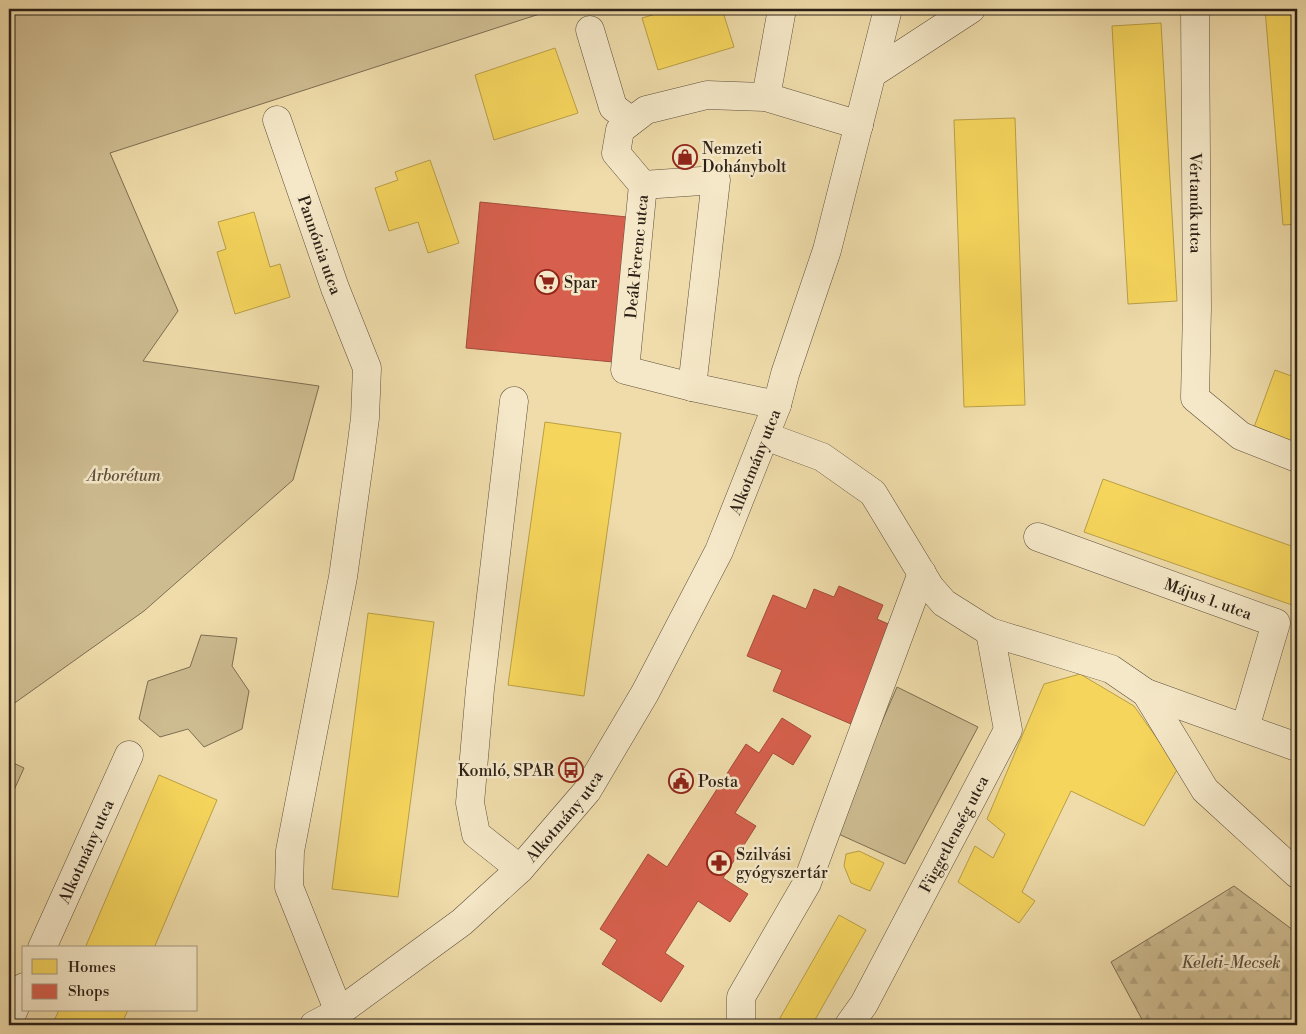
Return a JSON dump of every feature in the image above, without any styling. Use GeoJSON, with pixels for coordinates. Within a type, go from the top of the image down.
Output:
{"type":"FeatureCollection","features":[{"type":"Feature","properties":{"kind":"street"},"geometry":{"type":"LineString","coordinates":[[766,97],[782,9]]}},
{"type":"Feature","properties":{"kind":"street","name":"Alkotmány utca"},"geometry":{"type":"LineString","coordinates":[[314,1025],[339,1012],[462,922],[520,869],[587,792],[645,693],[719,551],[777,405],[785,374],[827,250],[888,9]]}},
{"type":"Feature","properties":{"kind":"street"},"geometry":{"type":"LineString","coordinates":[[873,73],[971,9]]}},
{"type":"Feature","properties":{"kind":"street","name":"Vértanúk utca"},"geometry":{"type":"LineString","coordinates":[[1195,9],[1197,308],[1195,398],[1241,436],[1297,458]]}},
{"type":"Feature","properties":{"kind":"street"},"geometry":{"type":"LineString","coordinates":[[590,30],[613,107],[631,121]]}},
{"type":"Feature","properties":{"kind":"street","name":"Deák Ferenc utca"},"geometry":{"type":"LineString","coordinates":[[777,405],[625,370],[644,185],[616,153],[620,130],[646,110],[707,95],[766,97],[859,125]]}},
{"type":"Feature","properties":{"kind":"street","name":"Pannónia utca"},"geometry":{"type":"LineString","coordinates":[[277,120],[335,288],[367,368],[362,448],[343,577],[290,851],[289,887],[339,1012]]}},
{"type":"Feature","properties":{"kind":"street"},"geometry":{"type":"LineString","coordinates":[[644,185],[716,180],[692,386]]}},
{"type":"Feature","properties":{"kind":"street","name":"Alkotmány utca"},"geometry":{"type":"LineString","coordinates":[[514,401],[480,689],[470,803],[476,834],[520,869]]}},
{"type":"Feature","properties":{"kind":"street"},"geometry":{"type":"LineString","coordinates":[[765,436],[822,457],[873,493],[922,573],[944,603],[990,632],[1111,669],[1146,693],[1297,747]]}},
{"type":"Feature","properties":{"kind":"street","name":"Május 1. utca"},"geometry":{"type":"LineString","coordinates":[[1038,537],[1276,623],[1246,728]]}},
{"type":"Feature","properties":{"kind":"street"},"geometry":{"type":"LineString","coordinates":[[741,1025],[741,997],[807,883],[922,573]]}},
{"type":"Feature","properties":{"kind":"street","name":"Függetlenség utca"},"geometry":{"type":"LineString","coordinates":[[849,1025],[864,1004],[1008,730],[990,632]]}},
{"type":"Feature","properties":{"kind":"street"},"geometry":{"type":"LineString","coordinates":[[1146,693],[1205,790],[1297,874]]}},
{"type":"Feature","properties":{"kind":"street","name":"Alkotmány utca"},"geometry":{"type":"LineString","coordinates":[[43,946],[129,755]]}},
{"type":"Feature","properties":{"kind":"street"},"geometry":{"type":"LineString","coordinates":[[10,1025],[11,1016],[22,991]]}},
{"type":"Feature","properties":{"kind":"green space","name":"Arborétum"},"geometry":{"type":"Polygon","coordinates":[[[9,9],[555,9],[110,153],[178,311],[143,361],[319,386],[293,480],[144,611],[9,707],[9,9]]]}},
{"type":"Feature","properties":{"kind":"green space"},"geometry":{"type":"Polygon","coordinates":[[[201,635],[237,638],[232,666],[249,691],[242,729],[204,747],[188,729],[160,737],[139,719],[148,681],[190,667],[201,635]]]}},
{"type":"Feature","properties":{"kind":"green space"},"geometry":{"type":"Polygon","coordinates":[[[897,687],[978,727],[905,864],[834,832],[897,687]]]}},
{"type":"Feature","properties":{"kind":"green space"},"geometry":{"type":"Polygon","coordinates":[[[9,761],[24,768],[9,801],[9,761]]]}},
{"type":"Feature","properties":{"kind":"green space","name":"Keleti-Mecsek"},"geometry":{"type":"Polygon","coordinates":[[[1234,886],[1297,933],[1297,1025],[1145,1025],[1111,962],[1234,886]]]}},
{"type":"Feature","properties":{"kind":"building: Homes"},"geometry":{"type":"Polygon","coordinates":[[[673,9],[722,9],[734,47],[658,70],[642,18],[673,9]]]}},
{"type":"Feature","properties":{"kind":"building: Homes"},"geometry":{"type":"Polygon","coordinates":[[[1265,9],[1297,9],[1297,224],[1283,225],[1265,9]]]}},
{"type":"Feature","properties":{"kind":"building: Homes"},"geometry":{"type":"Polygon","coordinates":[[[1161,23],[1177,301],[1128,304],[1112,26],[1161,23]]]}},
{"type":"Feature","properties":{"kind":"building: Homes"},"geometry":{"type":"Polygon","coordinates":[[[555,48],[578,113],[494,140],[475,75],[555,48]]]}},
{"type":"Feature","properties":{"kind":"building: Homes"},"geometry":{"type":"Polygon","coordinates":[[[1015,118],[1025,405],[964,407],[954,120],[1015,118]]]}},
{"type":"Feature","properties":{"kind":"building: Homes"},"geometry":{"type":"Polygon","coordinates":[[[430,160],[459,243],[428,253],[418,222],[389,231],[375,188],[398,180],[395,172],[430,160]]]}},
{"type":"Feature","properties":{"kind":"building: Homes"},"geometry":{"type":"Polygon","coordinates":[[[254,212],[270,267],[280,264],[290,297],[235,314],[217,252],[226,249],[218,222],[254,212]]]}},
{"type":"Feature","properties":{"kind":"building: Homes"},"geometry":{"type":"Polygon","coordinates":[[[1275,370],[1297,378],[1297,446],[1253,430],[1275,370]]]}},
{"type":"Feature","properties":{"kind":"building: Homes"},"geometry":{"type":"Polygon","coordinates":[[[545,422],[621,433],[584,696],[508,685],[545,422]]]}},
{"type":"Feature","properties":{"kind":"building: Homes"},"geometry":{"type":"Polygon","coordinates":[[[1103,479],[1297,548],[1297,591],[1292,605],[1084,532],[1103,479]]]}},
{"type":"Feature","properties":{"kind":"building: Homes"},"geometry":{"type":"Polygon","coordinates":[[[368,613],[434,622],[398,897],[332,889],[368,613]]]}},
{"type":"Feature","properties":{"kind":"building: Homes"},"geometry":{"type":"Polygon","coordinates":[[[1080,674],[1134,706],[1178,768],[1144,826],[1071,791],[1022,892],[1035,901],[1019,923],[958,882],[975,846],[993,858],[1005,834],[987,819],[1044,684],[1080,674]]]}},
{"type":"Feature","properties":{"kind":"building: Homes"},"geometry":{"type":"Polygon","coordinates":[[[159,775],[217,800],[155,946],[86,946],[159,775]]]}},
{"type":"Feature","properties":{"kind":"building: Homes"},"geometry":{"type":"Polygon","coordinates":[[[859,851],[884,863],[870,891],[851,883],[844,866],[846,854],[859,851]]]}},
{"type":"Feature","properties":{"kind":"building: Homes"},"geometry":{"type":"Polygon","coordinates":[[[839,915],[866,930],[812,1025],[776,1025],[839,915]]]}},
{"type":"Feature","properties":{"kind":"building: Homes"},"geometry":{"type":"Polygon","coordinates":[[[58,1012],[127,1012],[121,1025],[52,1025],[58,1012]]]}},
{"type":"Feature","properties":{"kind":"building: Shops","name":"Spar"},"geometry":{"type":"Polygon","coordinates":[[[480,202],[627,217],[613,362],[466,348],[480,202]]]}},
{"type":"Feature","properties":{"kind":"building: Shops"},"geometry":{"type":"Polygon","coordinates":[[[839,586],[883,605],[877,619],[893,626],[851,724],[773,691],[782,670],[747,656],[773,595],[806,609],[814,589],[834,597],[839,586]]]}},
{"type":"Feature","properties":{"kind":"building: Shops"},"geometry":{"type":"Polygon","coordinates":[[[782,718],[811,736],[793,765],[773,753],[735,813],[756,826],[723,878],[748,894],[730,922],[698,901],[665,953],[684,966],[661,1002],[602,964],[617,940],[600,929],[648,854],[667,867],[746,744],[759,753],[782,718]]]}},
{"type":"Feature","properties":{"kind":"place","name":"Nemzeti Dohánybolt"},"geometry":{"type":"Point","coordinates":[685,157]}},
{"type":"Feature","properties":{"kind":"place","name":"Spar"},"geometry":{"type":"Point","coordinates":[547,282]}},
{"type":"Feature","properties":{"kind":"place","name":"Komló, SPAR"},"geometry":{"type":"Point","coordinates":[571,770]}},
{"type":"Feature","properties":{"kind":"place","name":"Posta"},"geometry":{"type":"Point","coordinates":[681,781]}},
{"type":"Feature","properties":{"kind":"place","name":"Szilvási gyógyszertár"},"geometry":{"type":"Point","coordinates":[719,863]}}]}
